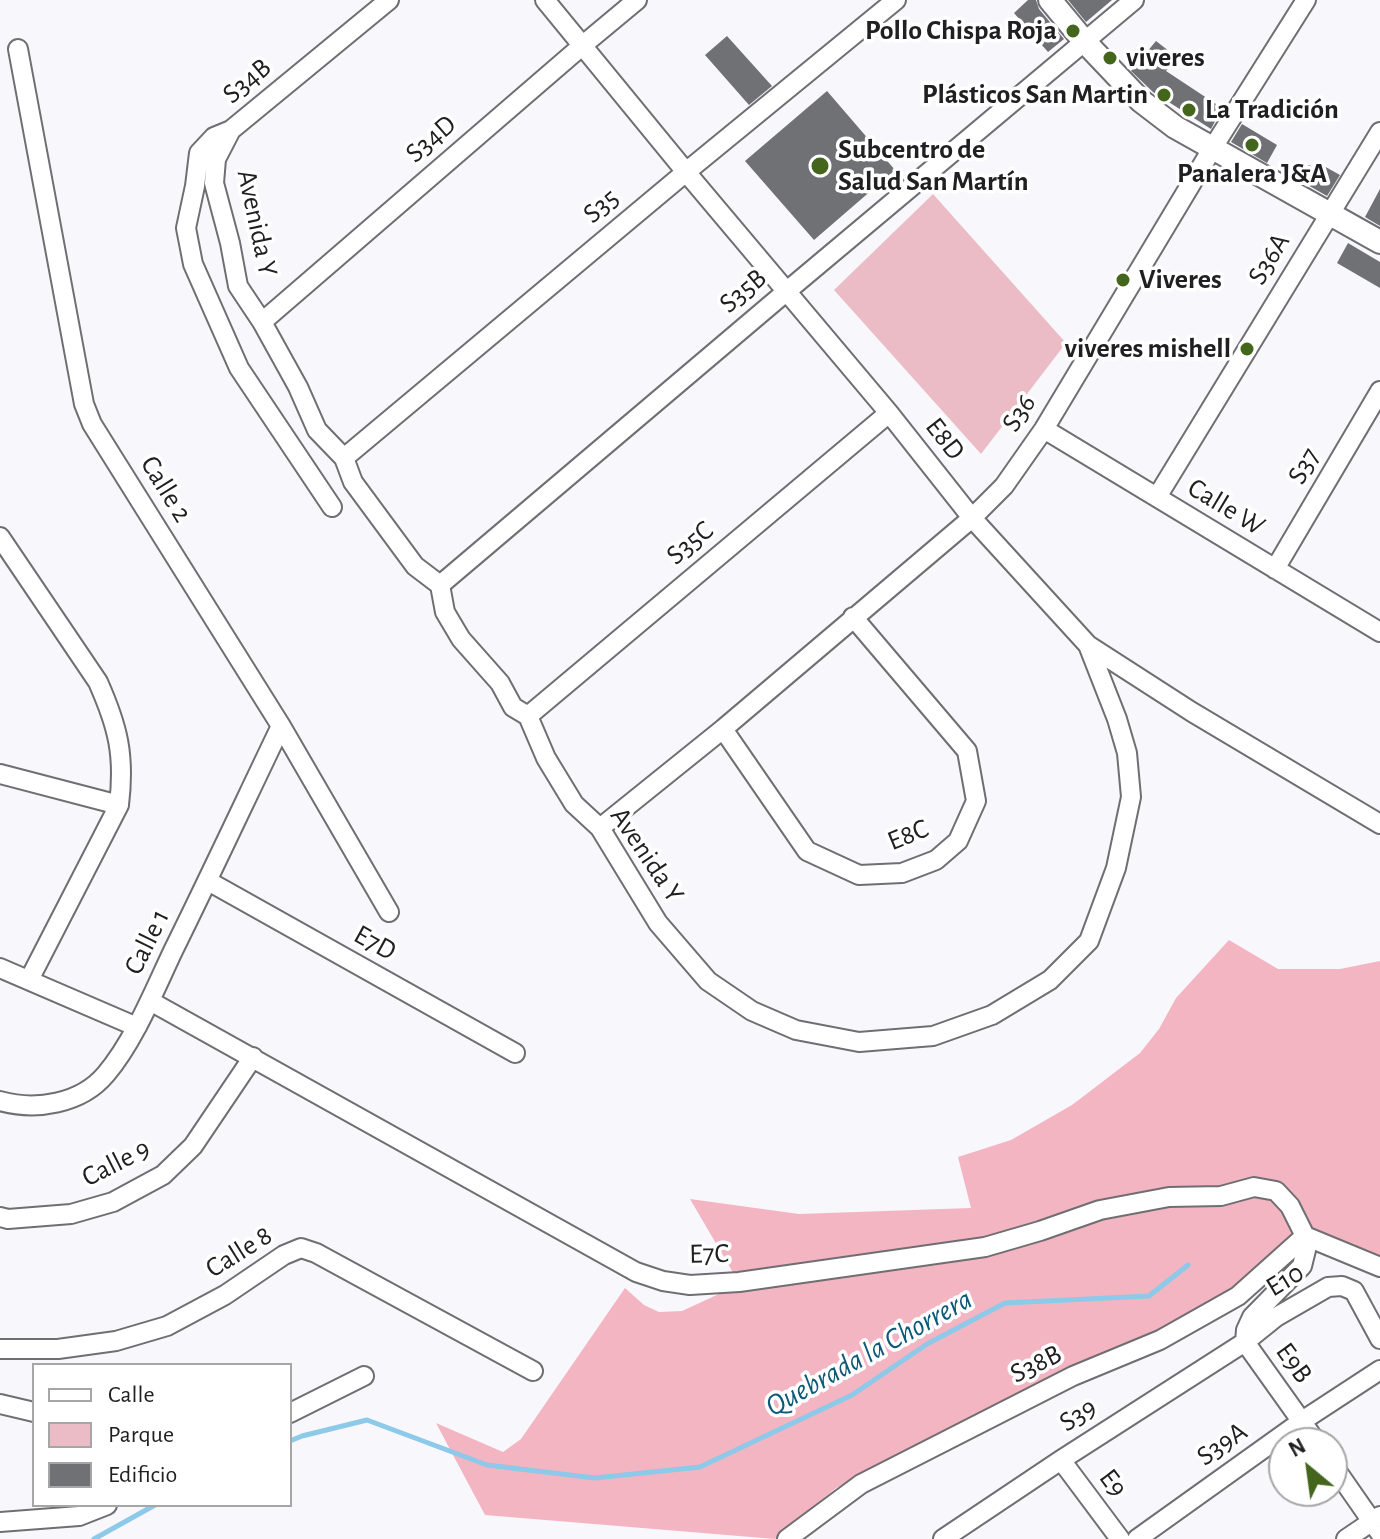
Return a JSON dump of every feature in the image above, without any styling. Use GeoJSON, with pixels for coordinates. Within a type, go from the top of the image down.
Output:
{"type":"FeatureCollection","features":[{"type":"Feature","properties":{"kind":"street","name":"S34B"},"geometry":{"type":"LineString","coordinates":[[332,507],[239,368],[193,264],[186,228],[199,153],[214,137],[231,130],[389,0]]}},
{"type":"Feature","properties":{"kind":"street","name":"E8D"},"geometry":{"type":"LineString","coordinates":[[545,0],[889,413],[972,518],[1088,645],[1192,712],[1380,824]]}},
{"type":"Feature","properties":{"kind":"street","name":"S34D"},"geometry":{"type":"LineString","coordinates":[[262,322],[637,0]]}},
{"type":"Feature","properties":{"kind":"street","name":"S35"},"geometry":{"type":"LineString","coordinates":[[344,458],[896,0]]}},
{"type":"Feature","properties":{"kind":"street"},"geometry":{"type":"LineString","coordinates":[[1050,0],[1141,101],[1175,127],[1380,242]]}},
{"type":"Feature","properties":{"kind":"street","name":"S35B"},"geometry":{"type":"LineString","coordinates":[[440,585],[1134,0]]}},
{"type":"Feature","properties":{"kind":"street","name":"S36"},"geometry":{"type":"LineString","coordinates":[[600,828],[723,729],[972,518],[1004,486],[1044,429],[1212,149],[1306,0]]}},
{"type":"Feature","properties":{"kind":"street","name":"Calle 2"},"geometry":{"type":"LineString","coordinates":[[18,49],[84,404],[92,424],[281,726],[389,912]]}},
{"type":"Feature","properties":{"kind":"street","name":"Avenida Y"},"geometry":{"type":"LineString","coordinates":[[231,130],[216,159],[214,183],[238,286],[298,387],[317,430],[344,458],[353,482],[415,566],[440,585],[445,612],[461,639],[500,683],[513,707],[528,716],[546,758],[574,804],[600,828],[658,923],[708,981],[752,1011],[796,1030],[859,1042],[933,1036],[992,1015],[1050,980],[1089,941],[1116,868],[1131,797],[1127,753],[1088,645]]}},
{"type":"Feature","properties":{"kind":"street","name":"S36A"},"geometry":{"type":"LineString","coordinates":[[1157,497],[1380,132]]}},
{"type":"Feature","properties":{"kind":"street","name":"S37"},"geometry":{"type":"LineString","coordinates":[[1275,569],[1380,391]]}},
{"type":"Feature","properties":{"kind":"street","name":"S35C"},"geometry":{"type":"LineString","coordinates":[[528,716],[889,413]]}},
{"type":"Feature","properties":{"kind":"street","name":"Calle W"},"geometry":{"type":"LineString","coordinates":[[1044,429],[1380,632]]}},
{"type":"Feature","properties":{"kind":"street"},"geometry":{"type":"LineString","coordinates":[[0,537],[98,682],[109,707],[122,755],[119,805],[29,980]]}},
{"type":"Feature","properties":{"kind":"street","name":"E8C"},"geometry":{"type":"LineString","coordinates":[[723,729],[807,851],[859,875],[902,873],[936,860],[958,841],[976,801],[967,751],[853,617]]}},
{"type":"Feature","properties":{"kind":"street","name":"Calle 1"},"geometry":{"type":"LineString","coordinates":[[0,1101],[50,1106],[81,1094],[105,1075],[137,1027],[281,726]]}},
{"type":"Feature","properties":{"kind":"street"},"geometry":{"type":"LineString","coordinates":[[0,764],[0,775],[119,805]]}},
{"type":"Feature","properties":{"kind":"street","name":"E7D"},"geometry":{"type":"LineString","coordinates":[[208,881],[515,1053]]}},
{"type":"Feature","properties":{"kind":"street"},"geometry":{"type":"LineString","coordinates":[[0,968],[137,1027]]}},
{"type":"Feature","properties":{"kind":"street","name":"E7C"},"geometry":{"type":"LineString","coordinates":[[150,1001],[636,1272],[663,1281],[690,1285],[739,1282],[985,1247],[1100,1210],[1169,1197],[1221,1196],[1254,1187],[1276,1191],[1290,1206],[1305,1236]]}},
{"type":"Feature","properties":{"kind":"street","name":"Calle 9"},"geometry":{"type":"LineString","coordinates":[[0,1217],[71,1214],[113,1202],[163,1175],[193,1146],[253,1057]]}},
{"type":"Feature","properties":{"kind":"street"},"geometry":{"type":"LineString","coordinates":[[1305,1236],[1380,1267]]}},
{"type":"Feature","properties":{"kind":"street","name":"E9B"},"geometry":{"type":"LineString","coordinates":[[1305,1236],[1302,1266],[1252,1317],[1245,1342],[1306,1427]]}},
{"type":"Feature","properties":{"kind":"street","name":"S38B"},"geometry":{"type":"LineString","coordinates":[[787,1539],[861,1484],[1073,1376],[1160,1340],[1238,1296],[1305,1236]]}},
{"type":"Feature","properties":{"kind":"street","name":"Calle 8"},"geometry":{"type":"LineString","coordinates":[[0,1349],[73,1347],[116,1341],[167,1326],[225,1295],[284,1255],[301,1248],[316,1253],[533,1371]]}},
{"type":"Feature","properties":{"kind":"street","name":"E10"},"geometry":{"type":"LineString","coordinates":[[1245,1342],[1276,1317],[1328,1287],[1342,1286],[1354,1291],[1380,1339]]}},
{"type":"Feature","properties":{"kind":"street","name":"S39"},"geometry":{"type":"LineString","coordinates":[[950,1537],[1061,1460],[1245,1342]]}},
{"type":"Feature","properties":{"kind":"street","name":"S39A"},"geometry":{"type":"LineString","coordinates":[[1137,1539],[1302,1421],[1380,1370]]}},
{"type":"Feature","properties":{"kind":"street"},"geometry":{"type":"LineString","coordinates":[[292,1412],[364,1376]]}},
{"type":"Feature","properties":{"kind":"street"},"geometry":{"type":"LineString","coordinates":[[0,1404],[32,1412]]}},
{"type":"Feature","properties":{"kind":"street","name":"E9"},"geometry":{"type":"LineString","coordinates":[[1061,1460],[1120,1539]]}},
{"type":"Feature","properties":{"kind":"street"},"geometry":{"type":"LineString","coordinates":[[1346,1539],[1377,1524],[1348,1485]]}},
{"type":"Feature","properties":{"kind":"street"},"geometry":{"type":"LineString","coordinates":[[0,1522],[79,1516],[102,1507]]}},
{"type":"Feature","properties":{"kind":"green space"},"geometry":{"type":"Polygon","coordinates":[[[933,194],[1066,343],[981,454],[834,290],[933,194]]]}},
{"type":"Feature","properties":{"kind":"shaded area"},"geometry":{"type":"Polygon","coordinates":[[[1229,940],[1278,969],[1340,969],[1380,961],[1380,1267],[1305,1236],[1238,1296],[836,1488],[775,1539],[485,1515],[436,1423],[503,1452],[521,1439],[625,1288],[644,1305],[659,1312],[682,1311],[719,1294],[728,1283],[738,1281],[690,1199],[799,1214],[971,1208],[958,1157],[1011,1140],[1072,1105],[1140,1053],[1159,1029],[1176,998],[1229,940]]]}},
{"type":"Feature","properties":{"kind":"building"},"geometry":{"type":"Polygon","coordinates":[[[1028,0],[1036,0],[1039,9],[1064,39],[1048,52],[1014,13],[1028,0]]]}},
{"type":"Feature","properties":{"kind":"building"},"geometry":{"type":"Polygon","coordinates":[[[1068,0],[1112,0],[1086,22],[1068,0]]]}},
{"type":"Feature","properties":{"kind":"building"},"geometry":{"type":"Polygon","coordinates":[[[727,36],[772,86],[749,105],[705,55],[727,36]]]}},
{"type":"Feature","properties":{"kind":"building"},"geometry":{"type":"Polygon","coordinates":[[[1156,41],[1178,58],[1166,71],[1222,108],[1211,129],[1153,92],[1131,71],[1156,41]]]}},
{"type":"Feature","properties":{"kind":"building","name":"Subcentro de Salud San Martín"},"geometry":{"type":"Polygon","coordinates":[[[827,91],[895,170],[814,240],[745,161],[827,91]]]}},
{"type":"Feature","properties":{"kind":"building"},"geometry":{"type":"Polygon","coordinates":[[[1242,124],[1277,145],[1267,163],[1231,142],[1242,124]]]}},
{"type":"Feature","properties":{"kind":"building"},"geometry":{"type":"Polygon","coordinates":[[[1309,165],[1319,171],[1322,165],[1340,175],[1327,196],[1299,180],[1309,165]]]}},
{"type":"Feature","properties":{"kind":"building"},"geometry":{"type":"Polygon","coordinates":[[[1380,189],[1380,226],[1365,217],[1380,189]]]}},
{"type":"Feature","properties":{"kind":"building"},"geometry":{"type":"Polygon","coordinates":[[[1348,243],[1380,262],[1380,288],[1337,263],[1348,243]]]}},
{"type":"Feature","properties":{"kind":"waterway","name":"Quebrada la Chorrera"},"geometry":{"type":"LineString","coordinates":[[292,1440],[367,1420],[487,1465],[595,1478],[700,1467],[852,1395],[927,1344],[1005,1303],[1149,1296],[1188,1265]]}},
{"type":"Feature","properties":{"kind":"waterway","name":"Quebrada la Chorrera"},"geometry":{"type":"LineString","coordinates":[[94,1539],[151,1507]]}},
{"type":"Feature","properties":{"kind":"place","name":"Pollo Chispa Roja"},"geometry":{"type":"Point","coordinates":[1073,31]}},
{"type":"Feature","properties":{"kind":"place","name":"viveres"},"geometry":{"type":"Point","coordinates":[1110,58]}},
{"type":"Feature","properties":{"kind":"place","name":"Plásticos San Martin"},"geometry":{"type":"Point","coordinates":[1164,95]}},
{"type":"Feature","properties":{"kind":"place","name":"La Tradición"},"geometry":{"type":"Point","coordinates":[1189,110]}},
{"type":"Feature","properties":{"kind":"place","name":"Panalera J&A"},"geometry":{"type":"Point","coordinates":[1252,145]}},
{"type":"Feature","properties":{"kind":"place","name":"Subcentro de Salud San Martín"},"geometry":{"type":"Point","coordinates":[820,166]}},
{"type":"Feature","properties":{"kind":"place","name":"Viveres"},"geometry":{"type":"Point","coordinates":[1123,280]}},
{"type":"Feature","properties":{"kind":"place","name":"viveres mishell"},"geometry":{"type":"Point","coordinates":[1247,349]}}]}
